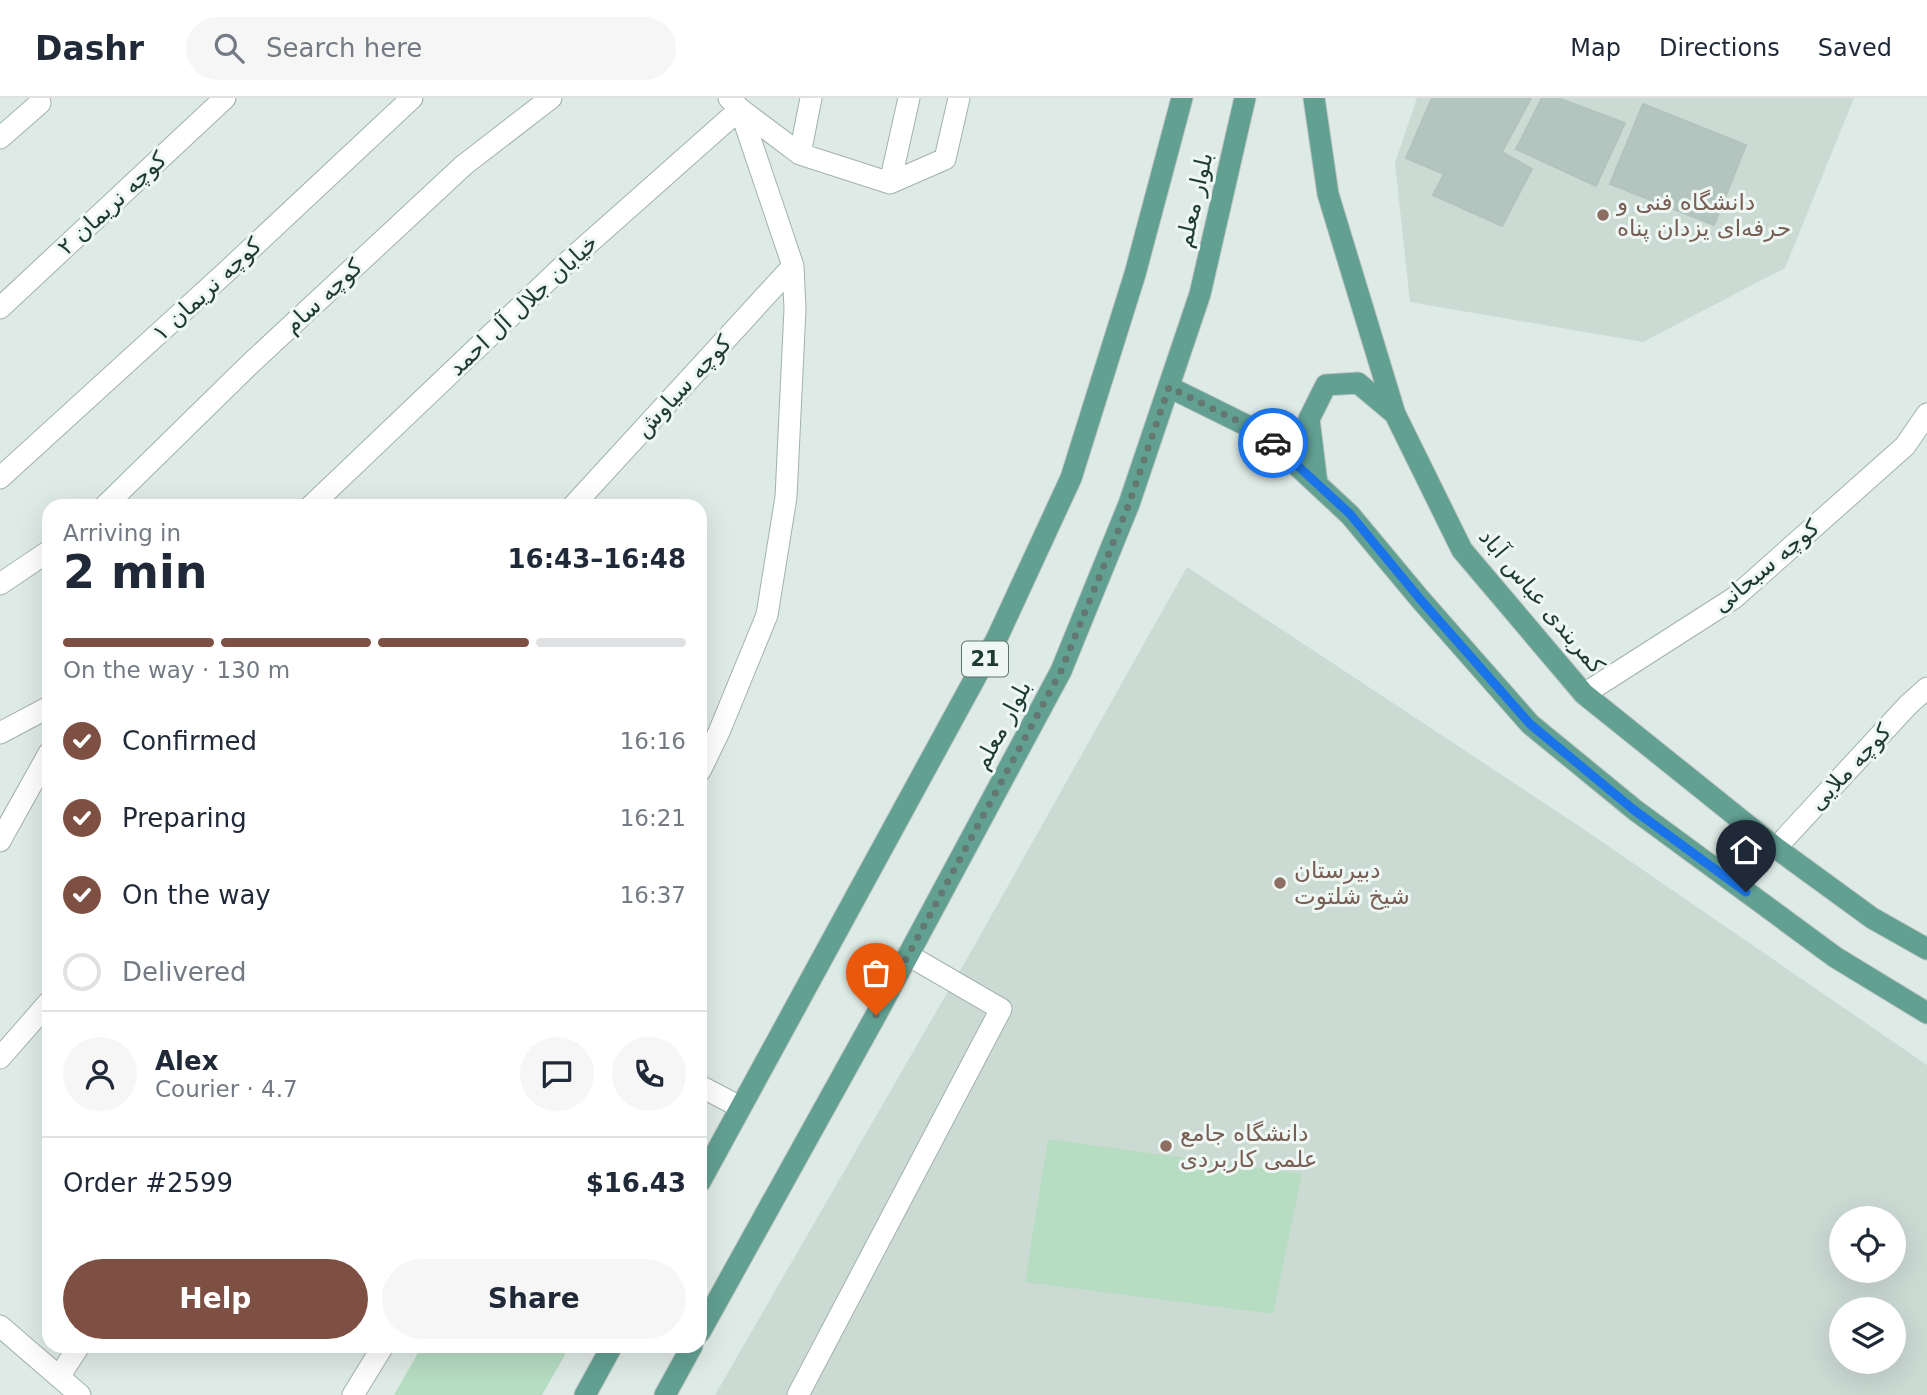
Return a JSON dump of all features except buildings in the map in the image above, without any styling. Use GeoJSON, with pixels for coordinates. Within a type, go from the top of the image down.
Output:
{"type":"FeatureCollection","features":[{"type":"Feature","properties":{"kind":"main road","name":"بلوار معلم"},"geometry":{"type":"LineString","coordinates":[[707,1169],[997,638],[1071,478],[1135,274],[1182,98]]}},
{"type":"Feature","properties":{"kind":"main road","name":"بلوار معلم"},"geometry":{"type":"LineString","coordinates":[[707,1319],[1061,671],[1129,504],[1200,294],[1245,98]]}},
{"type":"Feature","properties":{"kind":"main road","name":"کمربندی عباس آباد"},"geometry":{"type":"LineString","coordinates":[[1314,98],[1328,194],[1395,414],[1462,550],[1584,694],[1776,848],[1872,918],[1927,949]]}},
{"type":"Feature","properties":{"kind":"main road"},"geometry":{"type":"LineString","coordinates":[[1317,484],[1309,419],[1326,385],[1358,383],[1395,414]]}},
{"type":"Feature","properties":{"kind":"main road"},"geometry":{"type":"LineString","coordinates":[[1169,387],[1262,433],[1350,514],[1420,599],[1530,724],[1634,810],[1835,957],[1927,1013]]}},
{"type":"Feature","properties":{"kind":"main road"},"geometry":{"type":"LineString","coordinates":[[585,1395],[608,1353]]}},
{"type":"Feature","properties":{"kind":"main road"},"geometry":{"type":"LineString","coordinates":[[665,1395],[688,1353]]}},
{"type":"Feature","properties":{"kind":"street","name":"کوچه نریمان ۲"},"geometry":{"type":"LineString","coordinates":[[0,309],[225,98]]}},
{"type":"Feature","properties":{"kind":"street","name":"کوچه نریمان ۱"},"geometry":{"type":"LineString","coordinates":[[0,478],[412,98]]}},
{"type":"Feature","properties":{"kind":"street","name":"کوچه سام"},"geometry":{"type":"LineString","coordinates":[[112,499],[251,363],[464,165],[551,98]]}},
{"type":"Feature","properties":{"kind":"street"},"geometry":{"type":"LineString","coordinates":[[800,154],[811,98]]}},
{"type":"Feature","properties":{"kind":"street"},"geometry":{"type":"LineString","coordinates":[[890,183],[909,98]]}},
{"type":"Feature","properties":{"kind":"street"},"geometry":{"type":"LineString","coordinates":[[734,104],[800,154],[890,183],[945,159],[959,98]]}},
{"type":"Feature","properties":{"kind":"street"},"geometry":{"type":"LineString","coordinates":[[0,138],[40,103]]}},
{"type":"Feature","properties":{"kind":"street"},"geometry":{"type":"LineString","coordinates":[[707,757],[767,615],[786,497],[795,309],[793,266],[734,104]]}},
{"type":"Feature","properties":{"kind":"street","name":"خیابان جلال آل احمد"},"geometry":{"type":"LineString","coordinates":[[318,499],[734,104]]}},
{"type":"Feature","properties":{"kind":"street","name":"کوچه سیاوش"},"geometry":{"type":"LineString","coordinates":[[579,499],[793,266]]}},
{"type":"Feature","properties":{"kind":"street","name":"کوچه سبحانی"},"geometry":{"type":"LineString","coordinates":[[1584,694],[1734,598],[1905,446],[1927,414]]}},
{"type":"Feature","properties":{"kind":"street"},"geometry":{"type":"LineString","coordinates":[[0,584],[42,556]]}},
{"type":"Feature","properties":{"kind":"street","name":"کوچه ملایی"},"geometry":{"type":"LineString","coordinates":[[1776,848],[1908,705],[1927,688]]}},
{"type":"Feature","properties":{"kind":"street"},"geometry":{"type":"LineString","coordinates":[[0,733],[42,711]]}},
{"type":"Feature","properties":{"kind":"street"},"geometry":{"type":"LineString","coordinates":[[0,841],[42,766]]}},
{"type":"Feature","properties":{"kind":"street"},"geometry":{"type":"LineString","coordinates":[[799,1395],[1000,1009],[908,955]]}},
{"type":"Feature","properties":{"kind":"street"},"geometry":{"type":"LineString","coordinates":[[0,1058],[42,1010]]}},
{"type":"Feature","properties":{"kind":"street"},"geometry":{"type":"LineString","coordinates":[[707,1090],[740,1107]]}},
{"type":"Feature","properties":{"kind":"street"},"geometry":{"type":"LineString","coordinates":[[0,1326],[80,1395]]}},
{"type":"Feature","properties":{"kind":"street"},"geometry":{"type":"LineString","coordinates":[[58,1377],[74,1353]]}},
{"type":"Feature","properties":{"kind":"street"},"geometry":{"type":"LineString","coordinates":[[353,1395],[379,1353]]}},
{"type":"Feature","properties":{"kind":"shaded area","name":"دانشگاه فنی و حرفه‌ای یزدان پناه"},"geometry":{"type":"Polygon","coordinates":[[[1417,98],[1854,98],[1785,268],[1643,342],[1410,302],[1395,163],[1417,98]]]}},
{"type":"Feature","properties":{"kind":"shaded area"},"geometry":{"type":"Polygon","coordinates":[[[1187,567],[1579,826],[1927,1065],[1927,1395],[715,1395],[977,941],[1187,567]]]}},
{"type":"Feature","properties":{"kind":"green space"},"geometry":{"type":"Polygon","coordinates":[[[1048,1139],[1302,1174],[1273,1314],[1025,1282],[1048,1139]]]}},
{"type":"Feature","properties":{"kind":"green space"},"geometry":{"type":"Polygon","coordinates":[[[418,1353],[566,1353],[542,1395],[394,1395],[418,1353]]]}},
{"type":"Feature","properties":{"kind":"way so far"},"geometry":{"type":"LineString","coordinates":[[876,1015],[1061,671],[1129,504],[1169,387],[1262,433],[1273,443]]}},
{"type":"Feature","properties":{"kind":"place","name":"دانشگاه فنی و حرفه‌ای یزدان پناه"},"geometry":{"type":"Point","coordinates":[1603,215]}},
{"type":"Feature","properties":{"kind":"place","name":"دبیرستان شیخ شلتوت"},"geometry":{"type":"Point","coordinates":[1280,883]}},
{"type":"Feature","properties":{"kind":"place","name":"دانشگاه جامع علمی کاربردی"},"geometry":{"type":"Point","coordinates":[1166,1146]}},
{"type":"Feature","properties":{"kind":"route"},"geometry":{"type":"LineString","coordinates":[[1273,443],[1350,514],[1420,599],[1530,724],[1634,810],[1746,892]]}}]}
